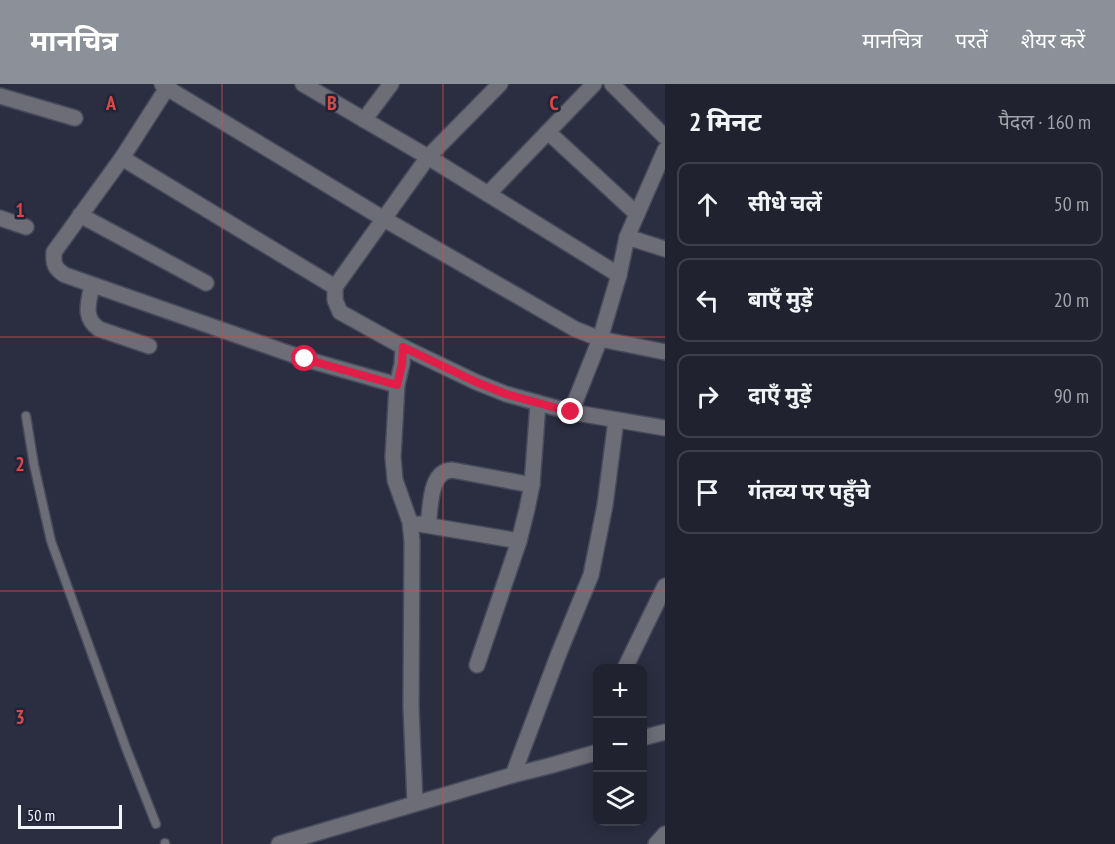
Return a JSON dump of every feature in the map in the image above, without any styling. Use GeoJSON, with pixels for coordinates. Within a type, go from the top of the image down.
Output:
{"type":"FeatureCollection","features":[{"type":"Feature","properties":{"kind":"street"},"geometry":{"type":"LineString","coordinates":[[303,84],[428,157],[619,275]]}},
{"type":"Feature","properties":{"kind":"street"},"geometry":{"type":"LineString","coordinates":[[364,120],[391,84]]}},
{"type":"Feature","properties":{"kind":"street"},"geometry":{"type":"LineString","coordinates":[[500,84],[428,157],[335,287],[335,300],[340,312],[403,347],[506,394],[571,412],[665,428]]}},
{"type":"Feature","properties":{"kind":"street"},"geometry":{"type":"LineString","coordinates":[[488,194],[594,84]]}},
{"type":"Feature","properties":{"kind":"street"},"geometry":{"type":"LineString","coordinates":[[612,84],[665,137]]}},
{"type":"Feature","properties":{"kind":"street"},"geometry":{"type":"LineString","coordinates":[[397,385],[305,359],[92,285],[57,270],[53,262],[54,252],[122,158],[166,85],[384,219],[575,329],[600,339],[665,352]]}},
{"type":"Feature","properties":{"kind":"street"},"geometry":{"type":"LineString","coordinates":[[0,96],[75,118]]}},
{"type":"Feature","properties":{"kind":"street"},"geometry":{"type":"LineString","coordinates":[[548,132],[637,214]]}},
{"type":"Feature","properties":{"kind":"street"},"geometry":{"type":"LineString","coordinates":[[571,412],[600,339],[619,275],[627,237],[661,169],[665,150]]}},
{"type":"Feature","properties":{"kind":"street"},"geometry":{"type":"LineString","coordinates":[[122,158],[335,287]]}},
{"type":"Feature","properties":{"kind":"street"},"geometry":{"type":"LineString","coordinates":[[80,215],[206,283]]}},
{"type":"Feature","properties":{"kind":"street"},"geometry":{"type":"LineString","coordinates":[[0,218],[26,227]]}},
{"type":"Feature","properties":{"kind":"street"},"geometry":{"type":"LineString","coordinates":[[627,237],[665,249]]}},
{"type":"Feature","properties":{"kind":"street"},"geometry":{"type":"LineString","coordinates":[[92,285],[87,312],[93,325],[149,346]]}},
{"type":"Feature","properties":{"kind":"street"},"geometry":{"type":"LineString","coordinates":[[403,347],[397,385],[393,457],[395,480],[410,522],[412,541],[411,707],[415,804]]}},
{"type":"Feature","properties":{"kind":"street"},"geometry":{"type":"LineString","coordinates":[[477,665],[519,541],[532,484],[538,403]]}},
{"type":"Feature","properties":{"kind":"street"},"geometry":{"type":"LineString","coordinates":[[513,775],[591,575],[605,505],[616,420]]}},
{"type":"Feature","properties":{"kind":"street"},"geometry":{"type":"LineString","coordinates":[[428,525],[434,482],[445,470],[532,484]]}},
{"type":"Feature","properties":{"kind":"street"},"geometry":{"type":"LineString","coordinates":[[410,522],[519,541]]}},
{"type":"Feature","properties":{"kind":"street"},"geometry":{"type":"LineString","coordinates":[[627,664],[665,586]]}},
{"type":"Feature","properties":{"kind":"street"},"geometry":{"type":"LineString","coordinates":[[279,844],[593,753]]}},
{"type":"Feature","properties":{"kind":"street"},"geometry":{"type":"LineString","coordinates":[[656,844],[665,834]]}},
{"type":"Feature","properties":{"kind":"lane"},"geometry":{"type":"LineString","coordinates":[[26,416],[51,541],[156,824]]}},
{"type":"Feature","properties":{"kind":"route"},"geometry":{"type":"LineString","coordinates":[[305,359],[397,385],[403,347],[506,394],[571,412]]}}]}
